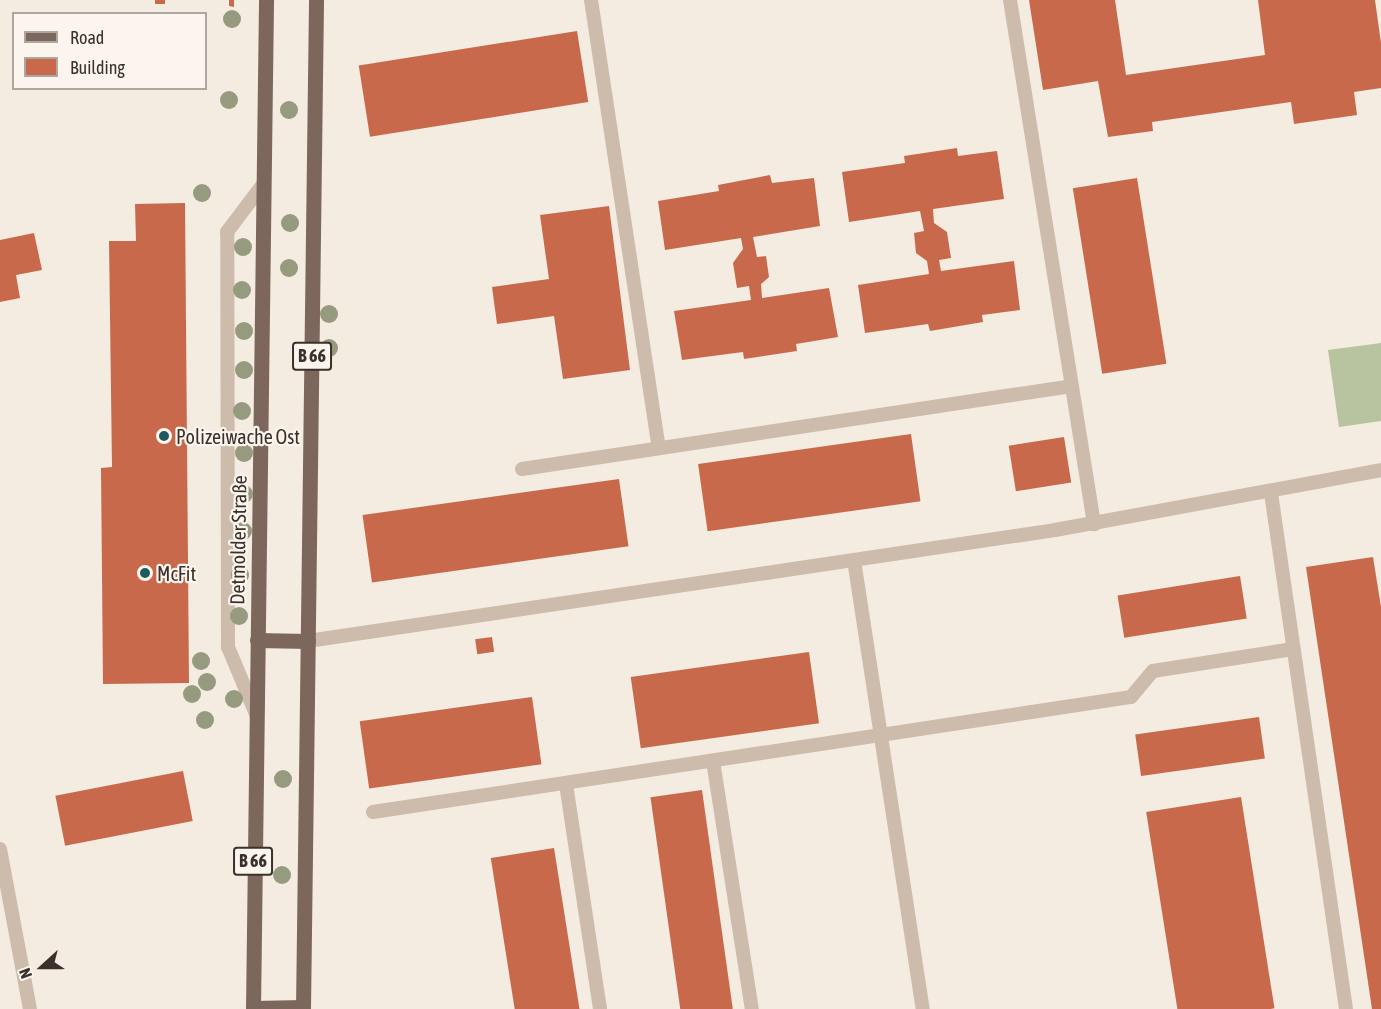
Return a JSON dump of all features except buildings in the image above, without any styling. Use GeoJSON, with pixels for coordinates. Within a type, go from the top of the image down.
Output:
{"type":"FeatureCollection","features":[{"type":"Feature","properties":{"kind":"main road","name":"Detmolder Straße"},"geometry":{"type":"LineString","coordinates":[[266,0],[253,1009],[303,1008],[316,0]]}},
{"type":"Feature","properties":{"kind":"main road"},"geometry":{"type":"LineString","coordinates":[[257,640],[308,641]]}},
{"type":"Feature","properties":{"kind":"lane"},"geometry":{"type":"LineString","coordinates":[[591,0],[659,448]]}},
{"type":"Feature","properties":{"kind":"lane"},"geometry":{"type":"LineString","coordinates":[[1010,0],[1094,524]]}},
{"type":"Feature","properties":{"kind":"lane"},"geometry":{"type":"LineString","coordinates":[[256,714],[228,647],[227,232],[264,183]]}},
{"type":"Feature","properties":{"kind":"lane"},"geometry":{"type":"LineString","coordinates":[[522,469],[1072,386]]}},
{"type":"Feature","properties":{"kind":"lane"},"geometry":{"type":"LineString","coordinates":[[308,641],[1094,524],[1271,493],[1381,470]]}},
{"type":"Feature","properties":{"kind":"lane"},"geometry":{"type":"LineString","coordinates":[[1271,493],[1346,1009]]}},
{"type":"Feature","properties":{"kind":"lane"},"geometry":{"type":"LineString","coordinates":[[854,560],[923,1009]]}},
{"type":"Feature","properties":{"kind":"lane"},"geometry":{"type":"LineString","coordinates":[[373,812],[1131,697],[1153,671],[1293,649]]}},
{"type":"Feature","properties":{"kind":"lane"},"geometry":{"type":"LineString","coordinates":[[712,761],[752,1009]]}},
{"type":"Feature","properties":{"kind":"lane"},"geometry":{"type":"LineString","coordinates":[[566,784],[600,1009]]}},
{"type":"Feature","properties":{"kind":"lane"},"geometry":{"type":"LineString","coordinates":[[0,849],[30,1009]]}},
{"type":"Feature","properties":{"kind":"green space"},"geometry":{"type":"Polygon","coordinates":[[[1381,343],[1381,421],[1339,427],[1328,350],[1381,343]]]}},
{"type":"Feature","properties":{"kind":"place","name":"Polizeiwache Ost"},"geometry":{"type":"Point","coordinates":[164,436]}},
{"type":"Feature","properties":{"kind":"place","name":"McFit"},"geometry":{"type":"Point","coordinates":[145,573]}}]}
